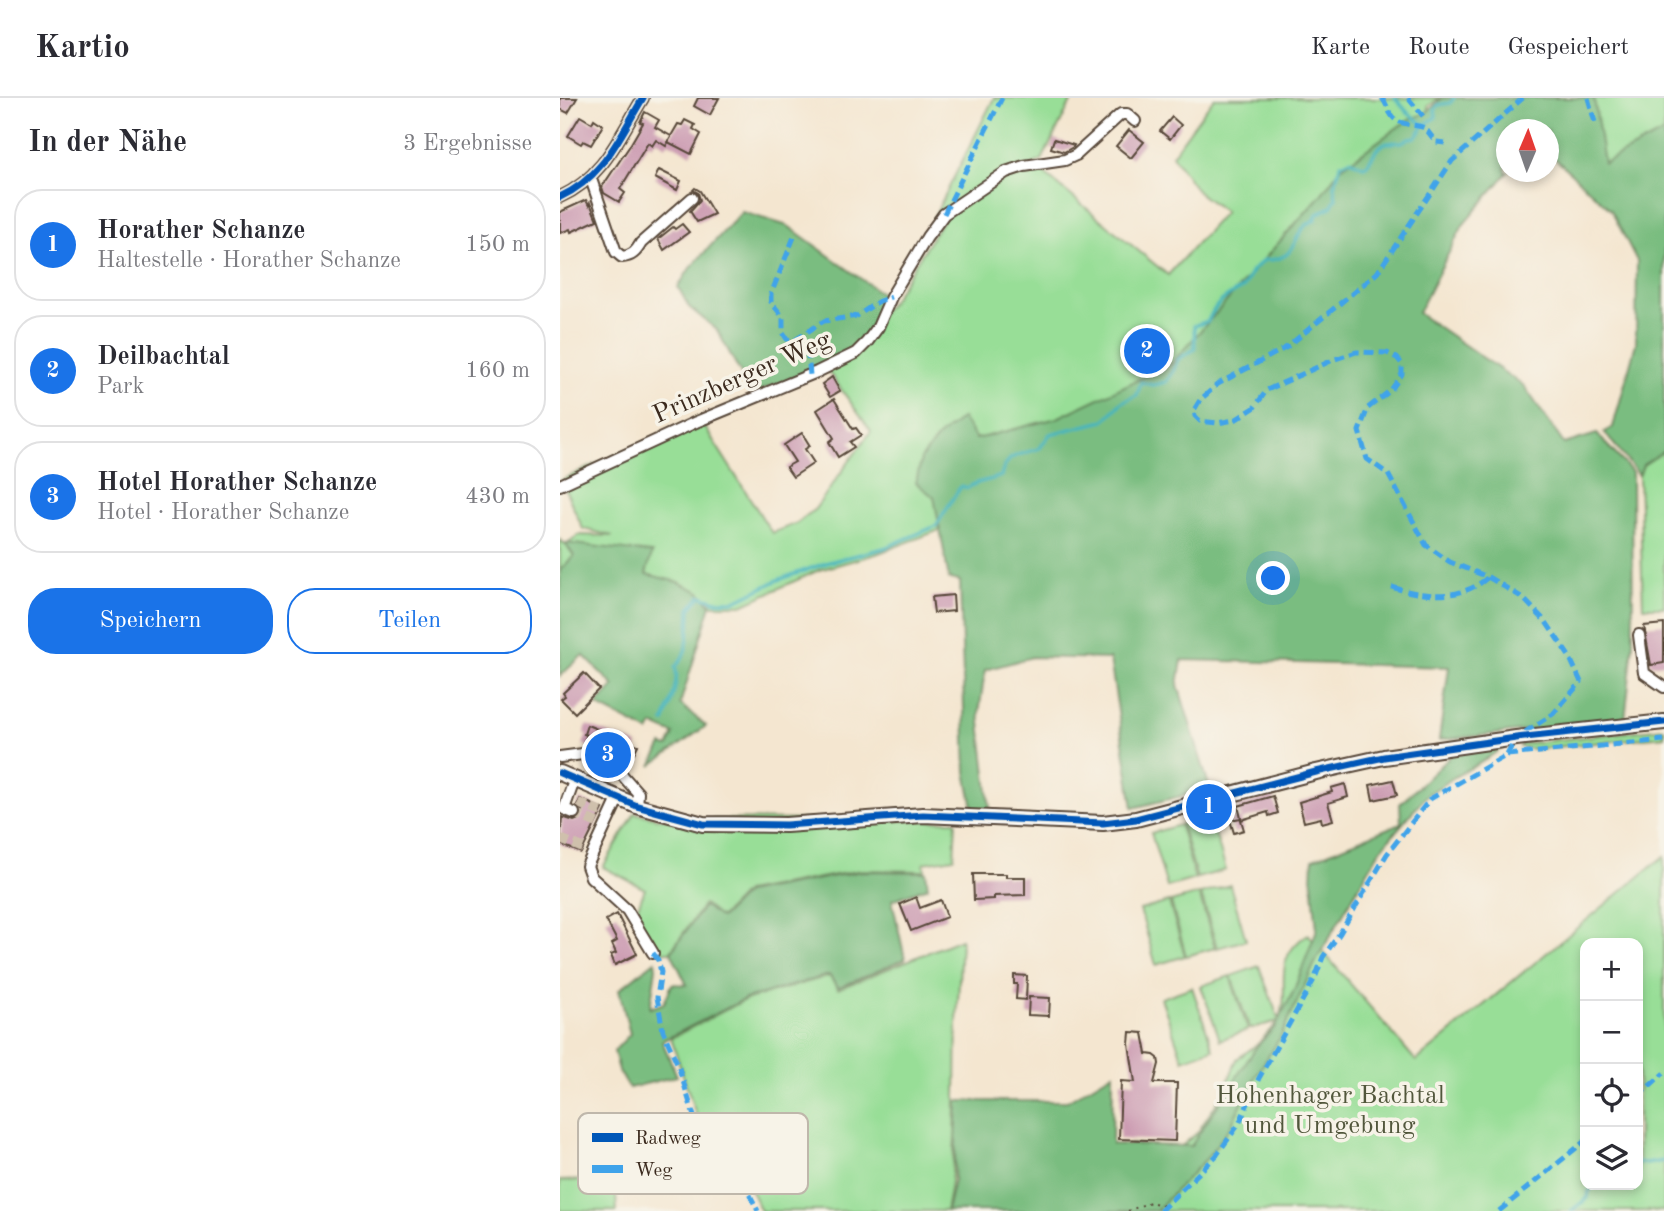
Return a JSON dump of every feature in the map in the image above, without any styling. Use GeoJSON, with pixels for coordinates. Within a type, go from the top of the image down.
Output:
{"type":"FeatureCollection","features":[{"type":"Feature","properties":{"kind":"main road"},"geometry":{"type":"LineString","coordinates":[[560,773],[637,806],[703,824],[746,826],[923,815],[1103,823],[1136,819],[1384,757],[1492,741],[1664,722]]}},
{"type":"Feature","properties":{"kind":"street"},"geometry":{"type":"LineString","coordinates":[[560,197],[590,179],[603,164],[643,98]]}},
{"type":"Feature","properties":{"kind":"street","name":"Prinzberger Weg"},"geometry":{"type":"LineString","coordinates":[[560,485],[696,422],[856,353],[878,327],[891,297],[944,214],[1006,172],[1024,166],[1065,160],[1076,155],[1121,114],[1126,114],[1135,121]]}},
{"type":"Feature","properties":{"kind":"street"},"geometry":{"type":"LineString","coordinates":[[590,179],[615,252],[622,257],[636,252],[640,243],[692,198]]}},
{"type":"Feature","properties":{"kind":"street"},"geometry":{"type":"LineString","coordinates":[[1639,635],[1644,673],[1664,687]]}},
{"type":"Feature","properties":{"kind":"street"},"geometry":{"type":"LineString","coordinates":[[560,757],[583,754],[616,768],[638,793],[637,806]]}},
{"type":"Feature","properties":{"kind":"street"},"geometry":{"type":"LineString","coordinates":[[567,805],[574,781]]}},
{"type":"Feature","properties":{"kind":"street"},"geometry":{"type":"LineString","coordinates":[[618,799],[604,819],[589,851],[587,866],[591,877],[627,910],[653,953]]}},
{"type":"Feature","properties":{"kind":"path"},"geometry":{"type":"LineString","coordinates":[[1128,1211],[1150,1202],[1166,1206]]}},
{"type":"Feature","properties":{"kind":"green space"},"geometry":{"type":"Polygon","coordinates":[[[994,98],[1073,98],[1042,160],[947,206],[933,219],[994,98]]]}},
{"type":"Feature","properties":{"kind":"green space"},"geometry":{"type":"Polygon","coordinates":[[[1214,98],[1440,98],[1428,106],[1428,117],[1343,175],[1194,350],[938,522],[940,530],[876,554],[819,570],[742,605],[711,605],[712,601],[572,558],[560,570],[560,540],[566,545],[579,535],[613,536],[583,529],[561,480],[699,418],[772,533],[797,523],[815,509],[871,431],[828,371],[892,301],[944,218],[1011,175],[1040,170],[1168,275],[1225,212],[1198,192],[1172,155],[1214,98]]]}},
{"type":"Feature","properties":{"kind":"green space"},"geometry":{"type":"Polygon","coordinates":[[[1442,98],[1594,98],[1604,163],[1664,132],[1664,451],[1643,465],[1639,475],[1604,432],[1613,427],[1636,343],[1637,261],[1611,210],[1559,162],[1559,119],[1496,119],[1496,182],[1500,182],[1463,225],[1418,313],[1524,386],[1564,444],[1597,434],[1632,472],[1633,645],[1625,720],[1439,740],[1449,667],[1182,660],[1178,685],[1210,789],[1133,808],[1110,659],[1032,657],[985,670],[979,713],[990,809],[973,808],[966,772],[960,581],[949,579],[934,497],[916,483],[921,459],[938,437],[962,418],[976,439],[1057,418],[1171,364],[1320,196],[1341,168],[1408,120],[1426,113],[1442,98]]]}},
{"type":"Feature","properties":{"kind":"green space"},"geometry":{"type":"Polygon","coordinates":[[[1594,98],[1664,98],[1664,132],[1603,166],[1594,98]]]}},
{"type":"Feature","properties":{"kind":"green space"},"geometry":{"type":"Polygon","coordinates":[[[742,212],[788,226],[886,297],[865,339],[840,359],[752,394],[717,330],[689,307],[678,287],[690,268],[742,212]]]}},
{"type":"Feature","properties":{"kind":"green space"},"geometry":{"type":"Polygon","coordinates":[[[1664,451],[1664,607],[1643,607],[1639,476],[1643,465],[1664,451]]]}},
{"type":"Feature","properties":{"kind":"green space"},"geometry":{"type":"Polygon","coordinates":[[[565,543],[652,553],[646,574],[678,582],[700,592],[711,605],[680,704],[706,726],[651,766],[662,745],[668,747],[674,734],[653,725],[649,732],[596,705],[614,686],[583,655],[560,676],[560,570],[574,556],[565,543]]]}},
{"type":"Feature","properties":{"kind":"green space"},"geometry":{"type":"Polygon","coordinates":[[[1664,728],[1664,736],[1534,749],[1520,747],[1521,744],[1664,728]]]}},
{"type":"Feature","properties":{"kind":"green space"},"geometry":{"type":"Polygon","coordinates":[[[1505,746],[1427,795],[1380,850],[1318,957],[1281,1036],[1254,1079],[1230,1127],[1207,1158],[1156,1211],[947,1211],[954,1180],[958,1101],[1067,1101],[1113,1073],[1112,1144],[1191,1146],[1257,1046],[1275,1027],[1294,990],[1317,929],[1312,881],[1313,859],[1401,823],[1400,804],[1452,755],[1505,746]]]}},
{"type":"Feature","properties":{"kind":"green space"},"geometry":{"type":"Polygon","coordinates":[[[635,813],[662,819],[956,821],[954,858],[924,863],[925,871],[861,870],[745,892],[720,918],[704,904],[670,952],[661,952],[654,946],[635,914],[645,889],[603,867],[635,813]]]}},
{"type":"Feature","properties":{"kind":"green space"},"geometry":{"type":"Polygon","coordinates":[[[1210,816],[1226,870],[1197,878],[1181,824],[1210,816]]]}},
{"type":"Feature","properties":{"kind":"green space"},"geometry":{"type":"Polygon","coordinates":[[[1180,825],[1195,879],[1167,887],[1151,833],[1180,825]]]}},
{"type":"Feature","properties":{"kind":"green space","name":"Hohenhager Bachtal und Umgebung"},"geometry":{"type":"Polygon","coordinates":[[[1664,856],[1664,1211],[1121,1211],[1138,1183],[1197,1133],[1224,1092],[1237,1059],[1259,1043],[1278,1021],[1250,1029],[1231,976],[1259,966],[1279,1020],[1283,1008],[1285,964],[1296,944],[1308,934],[1416,1061],[1664,856]]]}},
{"type":"Feature","properties":{"kind":"green space"},"geometry":{"type":"Polygon","coordinates":[[[862,871],[926,872],[928,887],[892,900],[905,959],[838,988],[829,975],[745,999],[662,1041],[677,1076],[629,1088],[619,1071],[614,1051],[630,1034],[619,990],[655,961],[650,1008],[664,1003],[672,984],[687,985],[671,952],[704,906],[721,918],[746,893],[862,871]]]}},
{"type":"Feature","properties":{"kind":"green space"},"geometry":{"type":"Polygon","coordinates":[[[1230,885],[1246,940],[1217,948],[1201,894],[1230,885]]]}},
{"type":"Feature","properties":{"kind":"green space"},"geometry":{"type":"Polygon","coordinates":[[[1199,894],[1215,948],[1186,956],[1171,902],[1199,894]]]}},
{"type":"Feature","properties":{"kind":"green space"},"geometry":{"type":"Polygon","coordinates":[[[1169,902],[1185,956],[1156,965],[1140,910],[1169,902]]]}},
{"type":"Feature","properties":{"kind":"green space"},"geometry":{"type":"Polygon","coordinates":[[[961,939],[955,1141],[946,1211],[761,1211],[752,1194],[808,1194],[808,1113],[696,1113],[671,1038],[745,1000],[829,976],[838,989],[961,939]]]}},
{"type":"Feature","properties":{"kind":"green space"},"geometry":{"type":"Polygon","coordinates":[[[1230,976],[1248,1030],[1220,1040],[1201,986],[1230,976]]]}},
{"type":"Feature","properties":{"kind":"green space"},"geometry":{"type":"Polygon","coordinates":[[[1192,987],[1213,1049],[1183,1060],[1161,998],[1192,987]]]}},
{"type":"Feature","properties":{"kind":"green space"},"geometry":{"type":"Polygon","coordinates":[[[578,1180],[578,1194],[616,1194],[617,1211],[560,1211],[560,1181],[578,1180]]]}},
{"type":"Feature","properties":{"kind":"building"},"geometry":{"type":"Polygon","coordinates":[[[560,98],[577,98],[568,113],[560,109],[560,98]]]}},
{"type":"Feature","properties":{"kind":"building"},"geometry":{"type":"Polygon","coordinates":[[[698,98],[719,98],[710,115],[694,106],[698,98]]]}},
{"type":"Feature","properties":{"kind":"building"},"geometry":{"type":"Polygon","coordinates":[[[645,112],[659,120],[655,127],[671,136],[678,124],[682,125],[685,120],[695,125],[693,129],[701,134],[691,154],[668,142],[666,146],[656,140],[652,146],[648,143],[620,189],[625,193],[619,202],[604,193],[602,187],[643,123],[640,122],[645,112]]]}},
{"type":"Feature","properties":{"kind":"building"},"geometry":{"type":"Polygon","coordinates":[[[580,116],[592,123],[594,119],[603,125],[591,145],[583,141],[581,144],[568,136],[580,116]]]}},
{"type":"Feature","properties":{"kind":"building"},"geometry":{"type":"Polygon","coordinates":[[[1172,117],[1181,125],[1170,139],[1160,131],[1172,117]]]}},
{"type":"Feature","properties":{"kind":"building"},"geometry":{"type":"Polygon","coordinates":[[[1129,130],[1144,142],[1131,158],[1116,146],[1129,130]]]}},
{"type":"Feature","properties":{"kind":"building"},"geometry":{"type":"Polygon","coordinates":[[[1054,139],[1074,145],[1064,152],[1051,148],[1054,139]]]}},
{"type":"Feature","properties":{"kind":"building"},"geometry":{"type":"Polygon","coordinates":[[[659,170],[681,181],[677,190],[655,178],[659,170]]]}},
{"type":"Feature","properties":{"kind":"building"},"geometry":{"type":"Polygon","coordinates":[[[695,188],[700,191],[714,214],[697,222],[690,211],[700,200],[698,193],[693,190],[695,188]]]}},
{"type":"Feature","properties":{"kind":"building"},"geometry":{"type":"Polygon","coordinates":[[[586,200],[597,220],[571,232],[570,229],[560,233],[560,212],[586,200]]]}},
{"type":"Feature","properties":{"kind":"building"},"geometry":{"type":"Polygon","coordinates":[[[682,224],[689,232],[664,250],[658,239],[673,227],[675,229],[682,224]]]}},
{"type":"Feature","properties":{"kind":"building"},"geometry":{"type":"Polygon","coordinates":[[[832,377],[840,391],[830,397],[822,384],[832,377]]]}},
{"type":"Feature","properties":{"kind":"building"},"geometry":{"type":"Polygon","coordinates":[[[834,399],[853,429],[856,428],[861,435],[850,442],[854,447],[838,457],[829,442],[834,438],[817,410],[834,399]]]}},
{"type":"Feature","properties":{"kind":"building"},"geometry":{"type":"Polygon","coordinates":[[[802,433],[810,446],[805,449],[814,463],[793,477],[786,467],[795,462],[784,445],[802,433]]]}},
{"type":"Feature","properties":{"kind":"building"},"geometry":{"type":"Polygon","coordinates":[[[953,595],[954,611],[934,613],[932,597],[953,595]]]}},
{"type":"Feature","properties":{"kind":"building"},"geometry":{"type":"Polygon","coordinates":[[[1664,624],[1664,663],[1651,665],[1644,626],[1664,624]]]}},
{"type":"Feature","properties":{"kind":"building"},"geometry":{"type":"Polygon","coordinates":[[[584,673],[599,689],[575,713],[561,699],[565,696],[563,693],[584,673]]]}},
{"type":"Feature","properties":{"kind":"building"},"geometry":{"type":"Polygon","coordinates":[[[587,725],[638,745],[628,762],[583,744],[587,725]]]}},
{"type":"Feature","properties":{"kind":"building"},"geometry":{"type":"Polygon","coordinates":[[[1393,780],[1397,795],[1373,800],[1370,785],[1393,780]]]}},
{"type":"Feature","properties":{"kind":"building"},"geometry":{"type":"Polygon","coordinates":[[[1345,784],[1348,797],[1328,803],[1333,820],[1322,823],[1321,818],[1304,822],[1299,802],[1332,792],[1331,788],[1345,784]]]}},
{"type":"Feature","properties":{"kind":"building"},"geometry":{"type":"Polygon","coordinates":[[[1273,796],[1278,813],[1269,816],[1268,812],[1241,820],[1244,830],[1234,833],[1230,820],[1241,818],[1238,806],[1273,796]]]}},
{"type":"Feature","properties":{"kind":"building"},"geometry":{"type":"Polygon","coordinates":[[[580,799],[603,809],[581,853],[560,844],[562,817],[574,821],[579,819],[582,811],[577,806],[580,799]]]}},
{"type":"Feature","properties":{"kind":"building"},"geometry":{"type":"Polygon","coordinates":[[[973,874],[1025,877],[1025,895],[974,900],[973,874]]]}},
{"type":"Feature","properties":{"kind":"building"},"geometry":{"type":"Polygon","coordinates":[[[916,897],[920,908],[941,900],[947,917],[911,931],[900,904],[916,897]]]}},
{"type":"Feature","properties":{"kind":"building"},"geometry":{"type":"Polygon","coordinates":[[[617,914],[637,954],[615,965],[611,955],[616,953],[612,944],[617,941],[606,920],[617,914]]]}},
{"type":"Feature","properties":{"kind":"building"},"geometry":{"type":"Polygon","coordinates":[[[1014,975],[1027,976],[1026,1000],[1016,999],[1017,984],[1014,984],[1014,975]]]}},
{"type":"Feature","properties":{"kind":"building"},"geometry":{"type":"Polygon","coordinates":[[[1029,997],[1050,998],[1049,1016],[1028,1015],[1029,997]]]}},
{"type":"Feature","properties":{"kind":"building"},"geometry":{"type":"Polygon","coordinates":[[[1130,1032],[1143,1033],[1147,1054],[1158,1058],[1154,1083],[1177,1083],[1175,1141],[1119,1139],[1121,1081],[1135,1082],[1129,1044],[1130,1032]]]}},
{"type":"Feature","properties":{"kind":"waterway"},"geometry":{"type":"LineString","coordinates":[[1395,98],[1408,113],[1424,125]]}},
{"type":"Feature","properties":{"kind":"waterway"},"geometry":{"type":"LineString","coordinates":[[664,722],[675,686],[675,667],[686,648],[690,609],[701,596],[716,601],[735,601],[778,580],[829,562],[884,548],[936,526],[961,486],[968,488],[1001,476],[1011,458],[1040,448],[1050,434],[1104,421],[1122,402],[1137,395],[1141,382],[1153,385],[1166,382],[1178,359],[1195,349],[1194,326],[1208,321],[1219,304],[1244,287],[1252,271],[1264,260],[1285,256],[1301,231],[1315,220],[1317,214],[1331,207],[1336,198],[1334,186],[1341,164],[1350,160],[1367,165],[1377,149],[1385,143],[1402,142],[1416,137],[1424,125],[1436,117],[1435,110],[1438,105],[1450,103],[1454,98]]}},
{"type":"Feature","properties":{"kind":"waterway"},"geometry":{"type":"LineString","coordinates":[[1643,1163],[1664,1161]]}},
{"type":"Feature","properties":{"kind":"waterway"},"geometry":{"type":"LineString","coordinates":[[1571,1211],[1588,1198],[1590,1190]]}},
{"type":"Feature","properties":{"kind":"tunnel"},"geometry":{"type":"LineString","coordinates":[[578,803],[602,812]]}},
{"type":"Feature","properties":{"kind":"tunnel"},"geometry":{"type":"LineString","coordinates":[[574,813],[597,823]]}},
{"type":"Feature","properties":{"kind":"tunnel"},"geometry":{"type":"LineString","coordinates":[[560,839],[583,848]]}},
{"type":"Feature","properties":{"kind":"marked path"},"geometry":{"type":"LineString","coordinates":[[944,214],[1002,98]]}},
{"type":"Feature","properties":{"kind":"marked path"},"geometry":{"type":"LineString","coordinates":[[1382,98],[1397,121],[1425,128],[1436,142],[1445,143]]}},
{"type":"Feature","properties":{"kind":"marked path"},"geometry":{"type":"LineString","coordinates":[[1408,98],[1423,116]]}},
{"type":"Feature","properties":{"kind":"marked path"},"geometry":{"type":"LineString","coordinates":[[1160,1211],[1216,1156],[1239,1124],[1259,1078],[1315,978],[1323,957],[1387,854],[1430,799],[1507,755],[1516,738],[1553,714],[1581,682],[1569,656],[1546,622],[1523,598],[1488,577],[1450,562],[1426,545],[1388,474],[1367,459],[1359,431],[1368,408],[1391,390],[1402,374],[1402,364],[1397,358],[1387,353],[1356,352],[1335,359],[1267,390],[1254,408],[1235,420],[1217,423],[1200,421],[1194,410],[1200,400],[1218,384],[1287,347],[1377,273],[1452,161],[1523,98]]}},
{"type":"Feature","properties":{"kind":"marked path"},"geometry":{"type":"LineString","coordinates":[[1588,98],[1596,126]]}},
{"type":"Feature","properties":{"kind":"marked path"},"geometry":{"type":"LineString","coordinates":[[794,237],[771,294],[771,302],[783,317],[783,333],[787,339],[795,340],[824,321],[857,316],[879,301],[891,297]]}},
{"type":"Feature","properties":{"kind":"marked path"},"geometry":{"type":"LineString","coordinates":[[795,340],[808,354],[810,375]]}},
{"type":"Feature","properties":{"kind":"marked path"},"geometry":{"type":"LineString","coordinates":[[1392,587],[1416,593],[1442,595],[1466,590],[1488,577]]}},
{"type":"Feature","properties":{"kind":"marked path"},"geometry":{"type":"LineString","coordinates":[[1507,755],[1664,740]]}},
{"type":"Feature","properties":{"kind":"marked path"},"geometry":{"type":"LineString","coordinates":[[653,953],[661,972],[657,997],[663,1031],[678,1065],[693,1113]]}},
{"type":"Feature","properties":{"kind":"marked path"},"geometry":{"type":"LineString","coordinates":[[1643,1092],[1664,1073]]}},
{"type":"Feature","properties":{"kind":"marked path"},"geometry":{"type":"LineString","coordinates":[[1499,1211],[1580,1145]]}},
{"type":"Feature","properties":{"kind":"marked path"},"geometry":{"type":"LineString","coordinates":[[750,1194],[758,1211]]}},
{"type":"Feature","properties":{"kind":"cycle path"},"geometry":{"type":"LineString","coordinates":[[560,197],[575,189],[599,167],[643,98]]}},
{"type":"Feature","properties":{"kind":"cycle path"},"geometry":{"type":"LineString","coordinates":[[560,773],[637,806],[703,824],[786,825],[923,815],[1103,823],[1136,819],[1384,757],[1516,738],[1664,722]]}},
{"type":"Feature","properties":{"kind":"place","name":"Deilbachtal"},"geometry":{"type":"Point","coordinates":[1147,351]}},
{"type":"Feature","properties":{"kind":"place","name":"Hotel Horather Schanze"},"geometry":{"type":"Point","coordinates":[608,755]}},
{"type":"Feature","properties":{"kind":"place","name":"Horather Schanze"},"geometry":{"type":"Point","coordinates":[1209,807]}}]}
